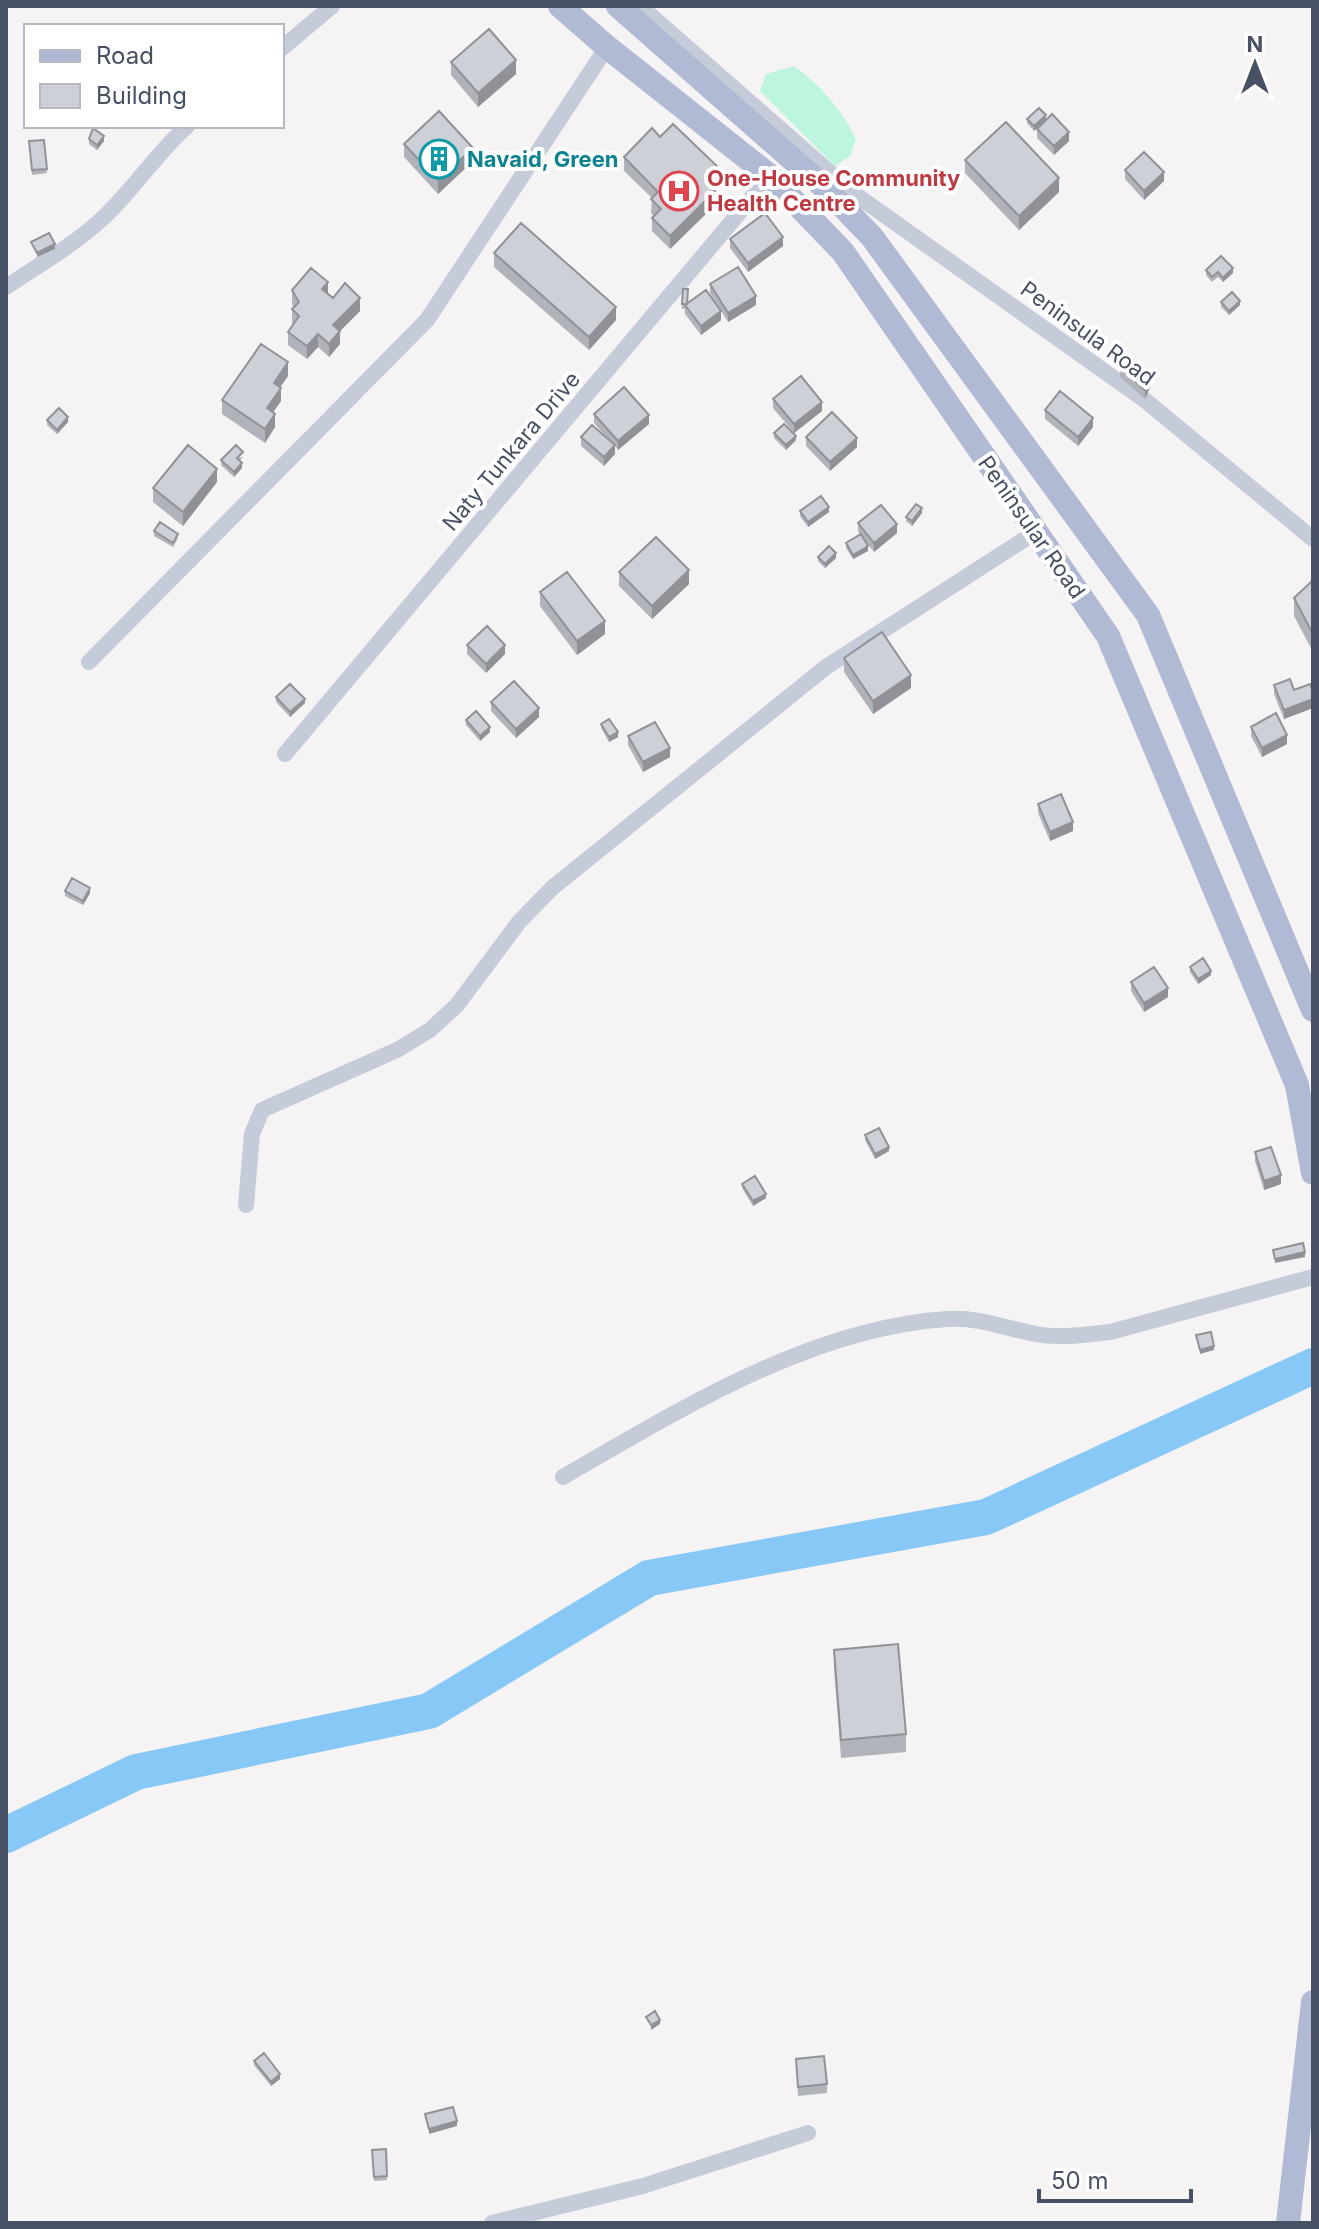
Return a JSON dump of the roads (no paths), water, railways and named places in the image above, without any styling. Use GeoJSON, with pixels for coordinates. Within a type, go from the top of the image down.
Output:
{"type":"FeatureCollection","features":[{"type":"Feature","properties":{"kind":"main road","name":"Peninsular Road"},"geometry":{"type":"LineString","coordinates":[[560,6],[770,176],[843,252],[1108,636],[1297,1085],[1313,1173]]}},
{"type":"Feature","properties":{"kind":"main road","name":"Peninsular Road"},"geometry":{"type":"LineString","coordinates":[[618,6],[823,186],[872,237],[1148,615],[1313,1010]]}},
{"type":"Feature","properties":{"kind":"main road"},"geometry":{"type":"LineString","coordinates":[[1288,2223],[1313,2002]]}},
{"type":"Feature","properties":{"kind":"street"},"geometry":{"type":"LineString","coordinates":[[284,46],[332,6]]}},
{"type":"Feature","properties":{"kind":"street"},"geometry":{"type":"LineString","coordinates":[[640,6],[852,192]]}},
{"type":"Feature","properties":{"kind":"street"},"geometry":{"type":"LineString","coordinates":[[89,662],[427,320],[607,47]]}},
{"type":"Feature","properties":{"kind":"street"},"geometry":{"type":"LineString","coordinates":[[6,287],[71,245],[104,217],[185,128]]}},
{"type":"Feature","properties":{"kind":"street","name":"Naty Tunkara Drive"},"geometry":{"type":"LineString","coordinates":[[285,754],[770,176]]}},
{"type":"Feature","properties":{"kind":"street","name":"Peninsula Road"},"geometry":{"type":"LineString","coordinates":[[823,186],[852,192],[1146,401],[1313,539]]}},
{"type":"Feature","properties":{"kind":"street"},"geometry":{"type":"LineString","coordinates":[[246,1205],[252,1134],[262,1110],[397,1050],[430,1030],[457,1005],[519,922],[565,878],[826,667],[1036,532]]}},
{"type":"Feature","properties":{"kind":"street"},"geometry":{"type":"LineString","coordinates":[[563,1477],[705,1395],[865,1330],[899,1322],[967,1318],[1033,1334],[1075,1336],[1110,1332],[1313,1277]]}},
{"type":"Feature","properties":{"kind":"street"},"geometry":{"type":"LineString","coordinates":[[492,2223],[643,2186],[808,2133]]}},
{"type":"Feature","properties":{"kind":"waterway"},"geometry":{"type":"LineString","coordinates":[[6,1835],[136,1772],[429,1711],[649,1578],[986,1517],[1313,1366]]}},
{"type":"Feature","properties":{"kind":"place","name":"Navaid, Green"},"geometry":{"type":"Point","coordinates":[439,159]}},
{"type":"Feature","properties":{"kind":"place","name":"One-House Community Health Centre"},"geometry":{"type":"Point","coordinates":[679,191]}}]}
